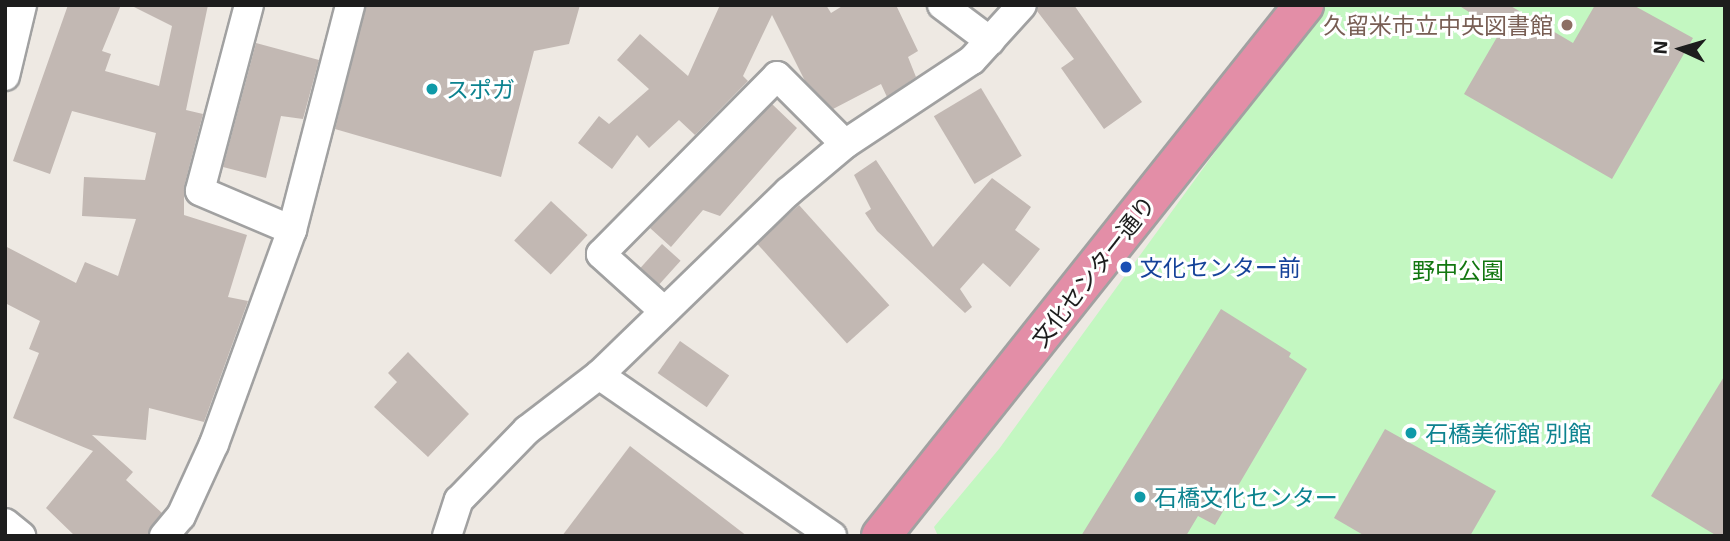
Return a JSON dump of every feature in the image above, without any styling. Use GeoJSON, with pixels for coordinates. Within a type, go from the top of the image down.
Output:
{"type":"FeatureCollection","features":[{"type":"Feature","properties":{"kind":"highway","name":"文化センター通り"},"geometry":{"type":"LineString","coordinates":[[881,536],[1304,5]]}},
{"type":"Feature","properties":{"kind":"street"},"geometry":{"type":"LineString","coordinates":[[5,76],[22,5]]}},
{"type":"Feature","properties":{"kind":"street"},"geometry":{"type":"LineString","coordinates":[[249,5],[200,191],[292,230]]}},
{"type":"Feature","properties":{"kind":"street"},"geometry":{"type":"LineString","coordinates":[[164,536],[181,516],[214,444],[292,230],[350,5]]}},
{"type":"Feature","properties":{"kind":"street"},"geometry":{"type":"LineString","coordinates":[[942,5],[990,41]]}},
{"type":"Feature","properties":{"kind":"street"},"geometry":{"type":"LineString","coordinates":[[447,536],[458,500],[527,430],[599,375],[788,192],[845,144],[972,60],[1022,5]]}},
{"type":"Feature","properties":{"kind":"street"},"geometry":{"type":"LineString","coordinates":[[664,311],[601,254],[777,76],[845,144]]}},
{"type":"Feature","properties":{"kind":"street"},"geometry":{"type":"LineString","coordinates":[[599,375],[832,536]]}},
{"type":"Feature","properties":{"kind":"green space","name":"野中公園"},"geometry":{"type":"Polygon","coordinates":[[[1322,5],[1725,5],[1725,536],[938,536],[934,527],[999,449],[1322,5]]]}},
{"type":"Feature","properties":{"kind":"building"},"geometry":{"type":"Polygon","coordinates":[[[68,5],[121,5],[102,51],[111,54],[105,71],[159,86],[172,26],[130,5],[208,5],[186,110],[203,114],[184,187],[184,215],[247,235],[228,297],[248,301],[204,422],[149,408],[146,440],[92,435],[133,472],[126,480],[162,513],[148,536],[75,536],[46,508],[93,451],[13,418],[39,353],[29,349],[40,321],[5,303],[5,246],[76,283],[85,262],[118,276],[136,219],[82,216],[84,177],[145,180],[156,133],[72,111],[50,174],[13,161],[68,5]]]}},
{"type":"Feature","properties":{"kind":"building","name":"スポガ"},"geometry":{"type":"Polygon","coordinates":[[[366,5],[580,5],[569,44],[534,51],[501,177],[335,129],[366,5]]]}},
{"type":"Feature","properties":{"kind":"building"},"geometry":{"type":"Polygon","coordinates":[[[720,5],[826,5],[831,13],[844,5],[896,5],[918,51],[908,57],[916,77],[887,97],[881,84],[833,109],[805,81],[772,15],[743,76],[748,81],[695,135],[679,120],[649,148],[637,135],[612,169],[578,143],[599,116],[609,124],[649,89],[617,60],[640,34],[688,76],[720,5]]]}},
{"type":"Feature","properties":{"kind":"building"},"geometry":{"type":"Polygon","coordinates":[[[1038,5],[1074,5],[1142,102],[1104,129],[1061,68],[1074,59],[1037,11],[1038,5]]]}},
{"type":"Feature","properties":{"kind":"building"},"geometry":{"type":"Polygon","coordinates":[[[1458,5],[1509,5],[1573,43],[1595,5],[1633,5],[1693,38],[1612,179],[1464,94],[1500,32],[1458,5]]]}},
{"type":"Feature","properties":{"kind":"building"},"geometry":{"type":"Polygon","coordinates":[[[256,43],[319,60],[303,119],[281,116],[266,178],[223,167],[256,43]]]}},
{"type":"Feature","properties":{"kind":"building"},"geometry":{"type":"Polygon","coordinates":[[[981,88],[1022,156],[975,184],[934,116],[981,88]]]}},
{"type":"Feature","properties":{"kind":"building"},"geometry":{"type":"Polygon","coordinates":[[[772,104],[797,128],[720,216],[703,210],[671,247],[650,228],[772,104]]]}},
{"type":"Feature","properties":{"kind":"building"},"geometry":{"type":"Polygon","coordinates":[[[876,160],[933,247],[992,178],[1031,207],[1015,230],[1040,249],[1010,287],[983,263],[960,289],[972,307],[965,313],[877,231],[865,213],[871,209],[854,175],[876,160]]]}},
{"type":"Feature","properties":{"kind":"building"},"geometry":{"type":"Polygon","coordinates":[[[551,201],[588,235],[551,275],[514,240],[551,201]]]}},
{"type":"Feature","properties":{"kind":"building"},"geometry":{"type":"Polygon","coordinates":[[[799,205],[889,305],[847,343],[757,243],[799,205]]]}},
{"type":"Feature","properties":{"kind":"building"},"geometry":{"type":"Polygon","coordinates":[[[662,244],[681,261],[659,285],[641,268],[662,244]]]}},
{"type":"Feature","properties":{"kind":"building"},"geometry":{"type":"Polygon","coordinates":[[[1221,309],[1291,353],[1289,357],[1307,369],[1215,525],[1198,516],[1186,536],[1081,536],[1221,309]]]}},
{"type":"Feature","properties":{"kind":"building"},"geometry":{"type":"Polygon","coordinates":[[[680,341],[729,375],[707,407],[658,373],[680,341]]]}},
{"type":"Feature","properties":{"kind":"building"},"geometry":{"type":"Polygon","coordinates":[[[408,352],[469,414],[428,457],[374,407],[397,382],[388,373],[408,352]]]}},
{"type":"Feature","properties":{"kind":"building"},"geometry":{"type":"Polygon","coordinates":[[[1725,375],[1725,536],[1717,536],[1651,496],[1725,375]]]}},
{"type":"Feature","properties":{"kind":"building"},"geometry":{"type":"Polygon","coordinates":[[[1385,429],[1496,491],[1470,536],[1365,536],[1334,518],[1385,429]]]}},
{"type":"Feature","properties":{"kind":"building"},"geometry":{"type":"Polygon","coordinates":[[[630,446],[747,536],[562,536],[630,446]]]}},
{"type":"Feature","properties":{"kind":"place","name":"久留米市立中央図書館"},"geometry":{"type":"Point","coordinates":[1567,25]}},
{"type":"Feature","properties":{"kind":"place","name":"スポガ"},"geometry":{"type":"Point","coordinates":[432,89]}},
{"type":"Feature","properties":{"kind":"place","name":"文化センター前"},"geometry":{"type":"Point","coordinates":[1126,267]}},
{"type":"Feature","properties":{"kind":"place","name":"石橋美術館 別館"},"geometry":{"type":"Point","coordinates":[1411,433]}},
{"type":"Feature","properties":{"kind":"place","name":"石橋文化センター"},"geometry":{"type":"Point","coordinates":[1140,497]}}]}
